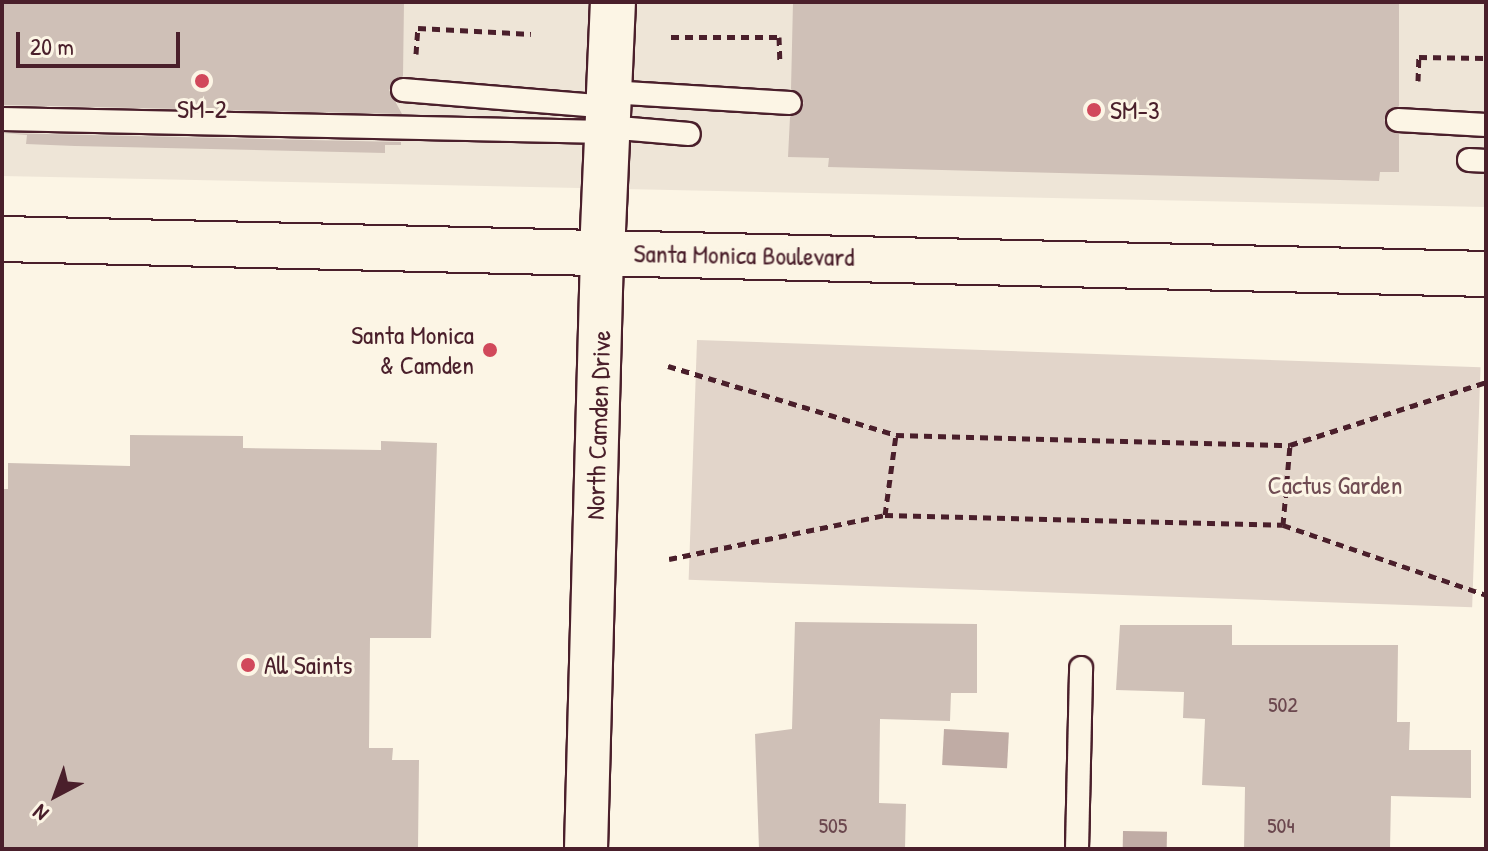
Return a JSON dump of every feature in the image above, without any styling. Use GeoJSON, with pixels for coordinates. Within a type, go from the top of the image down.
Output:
{"type":"FeatureCollection","features":[{"type":"Feature","properties":{"kind":"main road","name":"North Camden Drive"},"geometry":{"type":"LineString","coordinates":[[602,253],[613,2]]}},
{"type":"Feature","properties":{"kind":"main road","name":"Santa Monica Boulevard"},"geometry":{"type":"LineString","coordinates":[[2,239],[1486,274]]}},
{"type":"Feature","properties":{"kind":"street","name":"North Camden Drive"},"geometry":{"type":"LineString","coordinates":[[586,849],[602,253]]}},
{"type":"Feature","properties":{"kind":"lane"},"geometry":{"type":"LineString","coordinates":[[403,90],[608,114],[689,134]]}},
{"type":"Feature","properties":{"kind":"lane"},"geometry":{"type":"LineString","coordinates":[[2,119],[491,130],[608,114],[790,103]]}},
{"type":"Feature","properties":{"kind":"lane"},"geometry":{"type":"LineString","coordinates":[[1398,120],[1486,125]]}},
{"type":"Feature","properties":{"kind":"lane"},"geometry":{"type":"LineString","coordinates":[[1077,849],[1081,668]]}},
{"type":"Feature","properties":{"kind":"path"},"geometry":{"type":"LineString","coordinates":[[418,28],[531,34]]}},
{"type":"Feature","properties":{"kind":"path"},"geometry":{"type":"LineString","coordinates":[[671,37],[779,37]]}},
{"type":"Feature","properties":{"kind":"path"},"geometry":{"type":"LineString","coordinates":[[1419,57],[1486,58]]}},
{"type":"Feature","properties":{"kind":"path"},"geometry":{"type":"LineString","coordinates":[[668,366],[896,435],[1290,445],[1486,382]]}},
{"type":"Feature","properties":{"kind":"path"},"geometry":{"type":"LineString","coordinates":[[885,515],[896,435]]}},
{"type":"Feature","properties":{"kind":"path"},"geometry":{"type":"LineString","coordinates":[[1283,525],[1290,445]]}},
{"type":"Feature","properties":{"kind":"path"},"geometry":{"type":"LineString","coordinates":[[669,559],[885,515],[1283,525],[1486,595]]}},
{"type":"Feature","properties":{"kind":"shaded area"},"geometry":{"type":"Polygon","coordinates":[[[2,2],[1486,2],[1486,207],[2,176],[2,2]]]}},
{"type":"Feature","properties":{"kind":"shaded area"},"geometry":{"type":"Polygon","coordinates":[[[944,729],[1009,732],[1007,768],[942,765],[944,729]]]}},
{"type":"Feature","properties":{"kind":"shaded area"},"geometry":{"type":"Polygon","coordinates":[[[1123,831],[1167,832],[1167,849],[1123,849],[1123,831]]]}},
{"type":"Feature","properties":{"kind":"green space","name":"Cactus Garden"},"geometry":{"type":"Polygon","coordinates":[[[697,340],[1481,367],[1472,607],[689,580],[697,340]]]}},
{"type":"Feature","properties":{"kind":"building","name":"SM-2"},"geometry":{"type":"Polygon","coordinates":[[[2,2],[404,2],[403,76],[389,90],[402,114],[2,105],[2,2]]]}},
{"type":"Feature","properties":{"kind":"building","name":"SM-3"},"geometry":{"type":"Polygon","coordinates":[[[793,2],[1399,2],[1399,106],[1384,120],[1399,134],[1399,172],[1380,172],[1379,181],[828,167],[829,158],[788,157],[790,117],[804,103],[791,89],[793,2]]]}},
{"type":"Feature","properties":{"kind":"building"},"geometry":{"type":"Polygon","coordinates":[[[2,133],[401,142],[401,145],[385,145],[385,153],[75,146],[26,144],[27,135],[2,133]]]}},
{"type":"Feature","properties":{"kind":"building","name":"All Saints"},"geometry":{"type":"Polygon","coordinates":[[[130,435],[243,436],[243,448],[381,450],[381,441],[437,443],[431,638],[370,638],[369,748],[393,748],[392,760],[419,760],[418,849],[2,849],[2,489],[8,489],[8,463],[130,466],[130,435]]]}},
{"type":"Feature","properties":{"kind":"building"},"geometry":{"type":"Polygon","coordinates":[[[795,622],[977,624],[977,693],[951,693],[950,721],[880,719],[879,803],[906,804],[905,849],[759,849],[755,734],[792,729],[795,622]]]}},
{"type":"Feature","properties":{"kind":"building"},"geometry":{"type":"Polygon","coordinates":[[[1120,625],[1232,625],[1232,645],[1398,645],[1397,722],[1410,722],[1409,750],[1471,750],[1471,798],[1391,796],[1390,849],[1244,849],[1245,787],[1202,785],[1205,719],[1183,718],[1184,692],[1116,690],[1120,625]]]}},
{"type":"Feature","properties":{"kind":"place","name":"SM-2"},"geometry":{"type":"Point","coordinates":[202,81]}},
{"type":"Feature","properties":{"kind":"place","name":"SM-3"},"geometry":{"type":"Point","coordinates":[1094,110]}},
{"type":"Feature","properties":{"kind":"place","name":"Santa Monica & Camden"},"geometry":{"type":"Point","coordinates":[490,350]}},
{"type":"Feature","properties":{"kind":"place","name":"All Saints"},"geometry":{"type":"Point","coordinates":[248,665]}}]}
